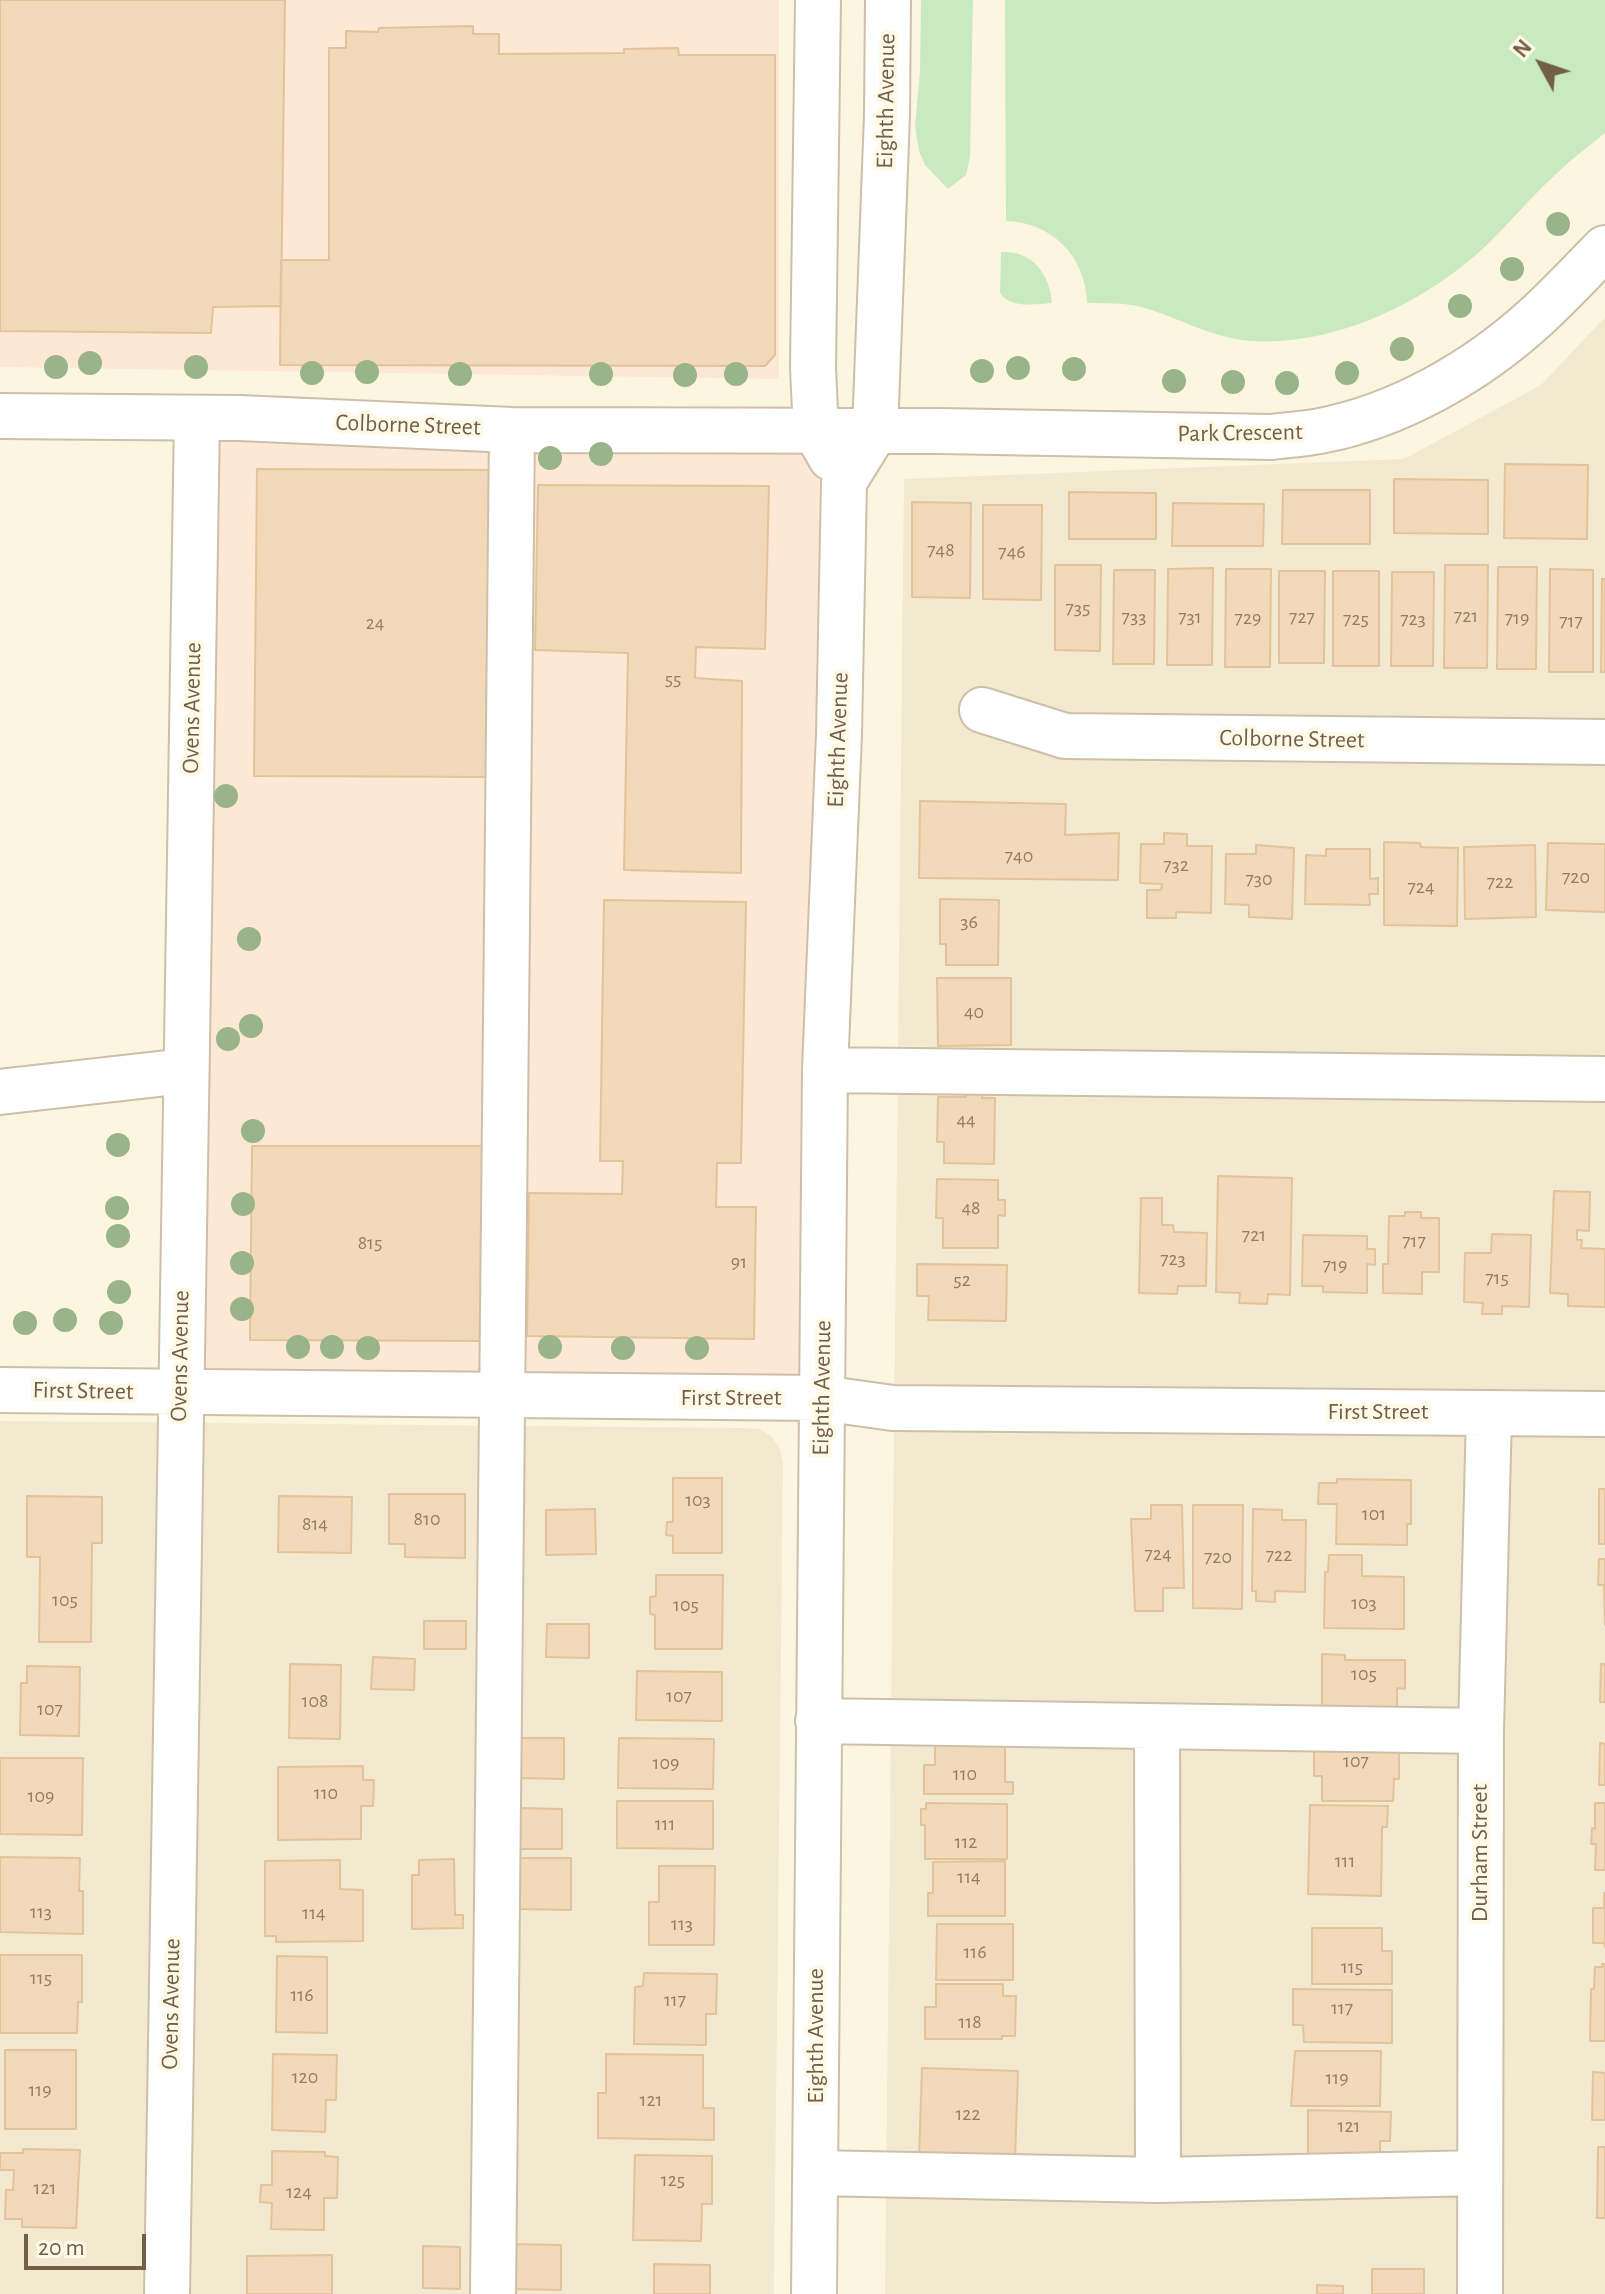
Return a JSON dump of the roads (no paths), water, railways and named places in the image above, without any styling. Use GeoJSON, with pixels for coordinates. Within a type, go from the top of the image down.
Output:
{"type":"FeatureCollection","features":[{"type":"Feature","properties":{"kind":"street"},"geometry":{"type":"LineString","coordinates":[[818,0],[813,368],[816,432],[844,482]]}},
{"type":"Feature","properties":{"kind":"street","name":"Eighth Avenue"},"geometry":{"type":"LineString","coordinates":[[814,2294],[825,1070],[839,734],[844,482],[875,432],[887,115],[888,0]]}},
{"type":"Feature","properties":{"kind":"street","name":"Park Crescent"},"geometry":{"type":"LineString","coordinates":[[816,432],[1272,437],[1322,430],[1372,416],[1423,395],[1485,358],[1535,318],[1605,248]]}},
{"type":"Feature","properties":{"kind":"street","name":"Colborne Street"},"geometry":{"type":"LineString","coordinates":[[0,416],[197,418],[512,430],[816,432]]}},
{"type":"Feature","properties":{"kind":"street","name":"Ovens Avenue"},"geometry":{"type":"LineString","coordinates":[[167,2294],[179,1392],[197,418]]}},
{"type":"Feature","properties":{"kind":"street"},"geometry":{"type":"LineString","coordinates":[[493,2294],[512,430]]}},
{"type":"Feature","properties":{"kind":"street","name":"Colborne Street"},"geometry":{"type":"LineString","coordinates":[[982,710],[1065,736],[1605,742]]}},
{"type":"Feature","properties":{"kind":"street"},"geometry":{"type":"LineString","coordinates":[[825,1070],[1605,1079]]}},
{"type":"Feature","properties":{"kind":"street"},"geometry":{"type":"LineString","coordinates":[[0,1092],[185,1071]]}},
{"type":"Feature","properties":{"kind":"street","name":"First Street"},"geometry":{"type":"LineString","coordinates":[[0,1390],[821,1398],[893,1408],[1605,1414]]}},
{"type":"Feature","properties":{"kind":"street","name":"Durham Street"},"geometry":{"type":"LineString","coordinates":[[1480,2294],[1481,1731],[1489,1413]]}},
{"type":"Feature","properties":{"kind":"street"},"geometry":{"type":"LineString","coordinates":[[818,1721],[1481,1731]]}},
{"type":"Feature","properties":{"kind":"street"},"geometry":{"type":"LineString","coordinates":[[1157,1727],[1158,2180]]}},
{"type":"Feature","properties":{"kind":"street"},"geometry":{"type":"LineString","coordinates":[[815,2173],[1158,2180],[1480,2173]]}}]}
